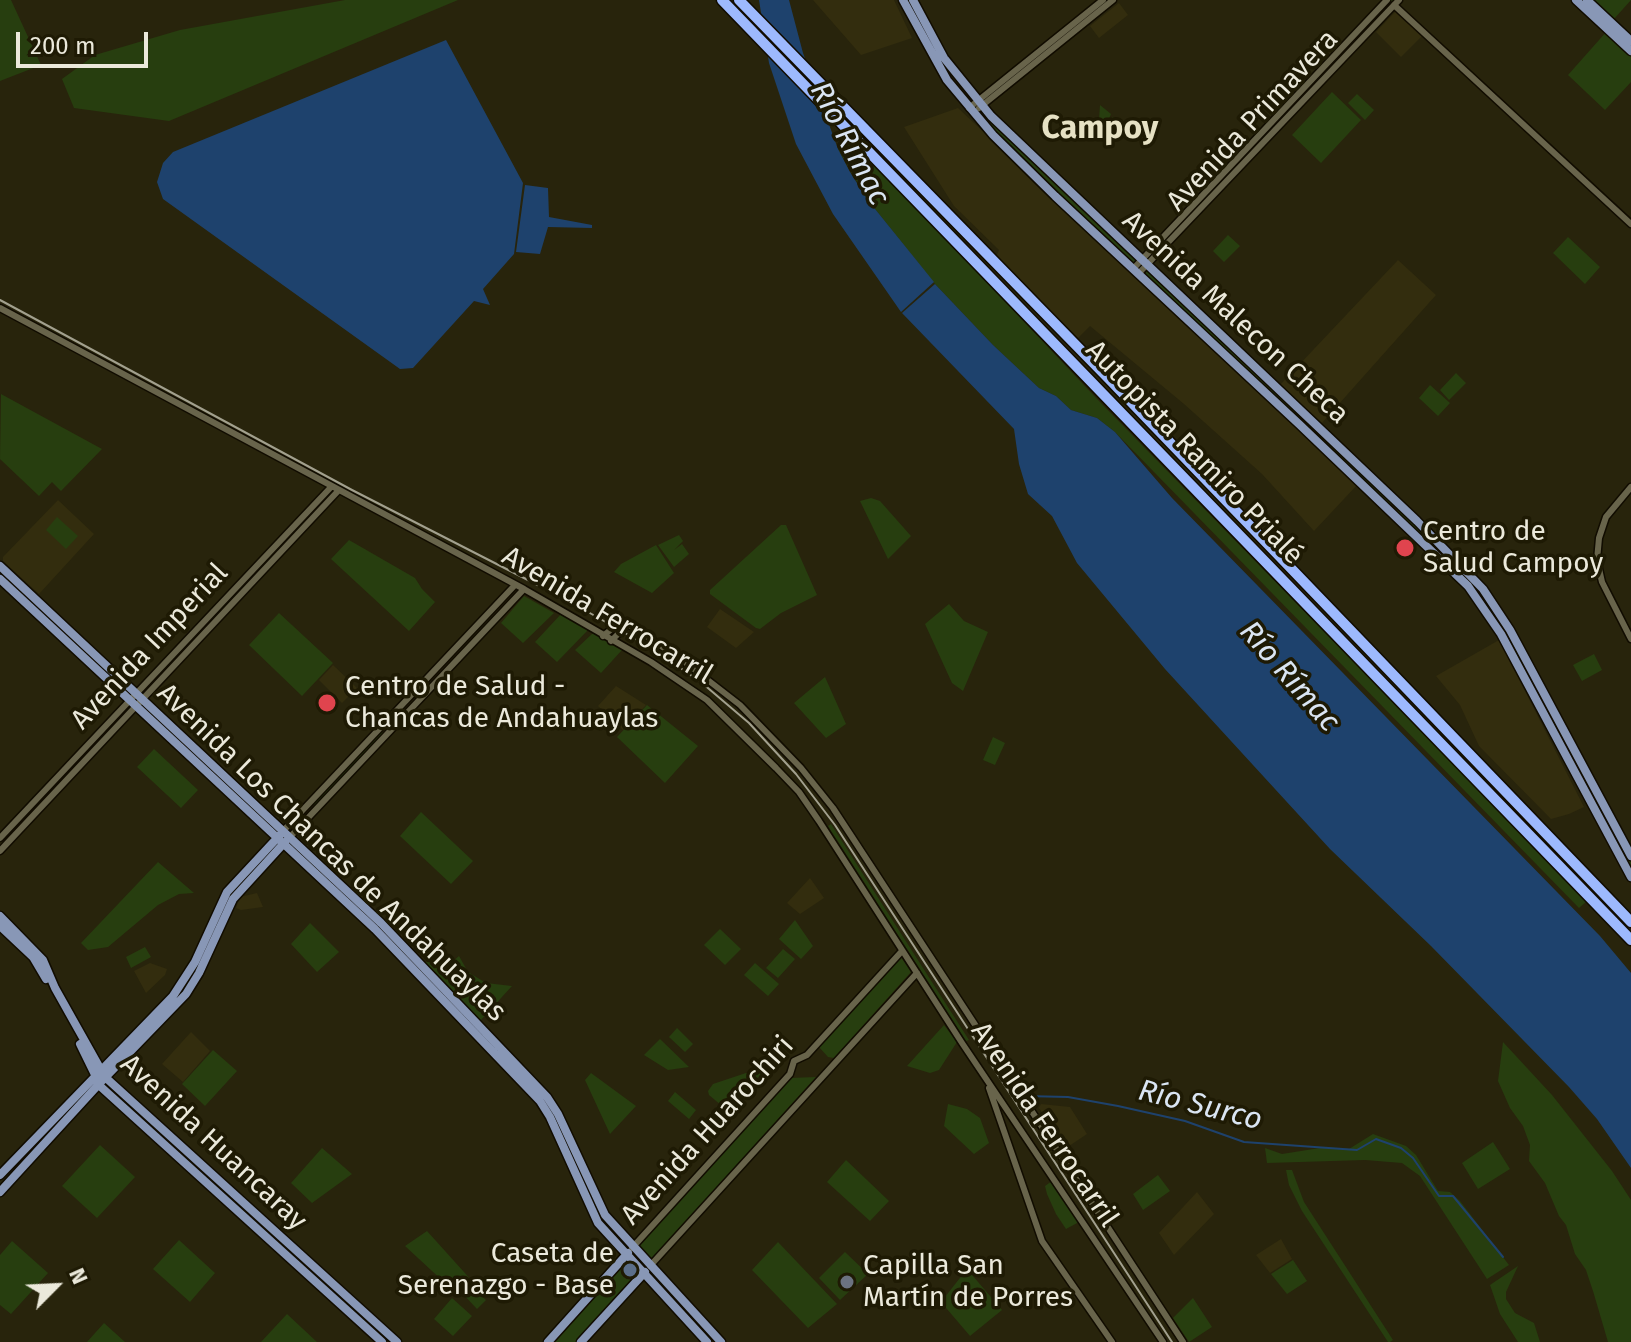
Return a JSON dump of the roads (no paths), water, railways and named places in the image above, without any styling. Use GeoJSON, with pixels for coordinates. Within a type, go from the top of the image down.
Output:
{"type":"FeatureCollection","features":[{"type":"Feature","properties":{"kind":"highway","name":"Autopista Ramiro Prialé"},"geometry":{"type":"LineString","coordinates":[[722,0],[1631,940]]}},
{"type":"Feature","properties":{"kind":"highway","name":"Autopista Ramiro Prialé"},"geometry":{"type":"LineString","coordinates":[[739,0],[1631,922]]}},
{"type":"Feature","properties":{"kind":"main road"},"geometry":{"type":"LineString","coordinates":[[903,0],[932,56],[975,107]]}},
{"type":"Feature","properties":{"kind":"main road"},"geometry":{"type":"LineString","coordinates":[[913,0],[975,107]]}},
{"type":"Feature","properties":{"kind":"main road"},"geometry":{"type":"LineString","coordinates":[[1576,0],[1631,51]]}},
{"type":"Feature","properties":{"kind":"main road"},"geometry":{"type":"LineString","coordinates":[[1587,0],[1631,41]]}},
{"type":"Feature","properties":{"kind":"main road","name":"Avenida Malecon Checa"},"geometry":{"type":"LineString","coordinates":[[975,107],[1144,262],[1458,568]]}},
{"type":"Feature","properties":{"kind":"main road","name":"Avenida Malecon Checa"},"geometry":{"type":"LineString","coordinates":[[975,107],[1055,196],[1458,568]]}},
{"type":"Feature","properties":{"kind":"main road","name":"Avenida Los Chancas de Andahuaylas"},"geometry":{"type":"LineString","coordinates":[[0,566],[136,700]]}},
{"type":"Feature","properties":{"kind":"main road"},"geometry":{"type":"LineString","coordinates":[[1458,568],[1488,595],[1506,622],[1631,856]]}},
{"type":"Feature","properties":{"kind":"main road"},"geometry":{"type":"LineString","coordinates":[[1458,568],[1501,634],[1631,877]]}},
{"type":"Feature","properties":{"kind":"main road","name":"Avenida Los Chancas de Andahuaylas"},"geometry":{"type":"LineString","coordinates":[[0,579],[284,837],[540,1101],[598,1223],[650,1266],[721,1342]]}},
{"type":"Feature","properties":{"kind":"main road"},"geometry":{"type":"LineString","coordinates":[[0,1175],[186,994],[233,899],[284,837]]}},
{"type":"Feature","properties":{"kind":"main road","name":"Avenida Huancaray"},"geometry":{"type":"LineString","coordinates":[[0,916],[43,960],[100,1076],[397,1342]]}},
{"type":"Feature","properties":{"kind":"main road","name":"Avenida Huancaray"},"geometry":{"type":"LineString","coordinates":[[0,926],[39,965],[100,1076],[382,1342]]}},
{"type":"Feature","properties":{"kind":"main road"},"geometry":{"type":"LineString","coordinates":[[0,1192],[100,1076]]}},
{"type":"Feature","properties":{"kind":"main road","name":"Avenida Los Chancas de Andahuaylas"},"geometry":{"type":"LineString","coordinates":[[629,1251],[643,1274],[707,1342]]}},
{"type":"Feature","properties":{"kind":"main road","name":"Avenida Huarochiri"},"geometry":{"type":"LineString","coordinates":[[548,1342],[629,1251]]}},
{"type":"Feature","properties":{"kind":"main road","name":"Avenida Huarochiri"},"geometry":{"type":"LineString","coordinates":[[581,1342],[650,1266]]}},
{"type":"Feature","properties":{"kind":"street"},"geometry":{"type":"LineString","coordinates":[[975,107],[1103,0]]}},
{"type":"Feature","properties":{"kind":"street"},"geometry":{"type":"LineString","coordinates":[[975,107],[1113,0]]}},
{"type":"Feature","properties":{"kind":"street","name":"Avenida Primavera"},"geometry":{"type":"LineString","coordinates":[[1137,271],[1387,0]]}},
{"type":"Feature","properties":{"kind":"street"},"geometry":{"type":"LineString","coordinates":[[1396,2],[1631,224]]}},
{"type":"Feature","properties":{"kind":"street","name":"Avenida Primavera"},"geometry":{"type":"LineString","coordinates":[[1144,262],[1396,2]]}},
{"type":"Feature","properties":{"kind":"street","name":"Avenida Ferrocarril"},"geometry":{"type":"LineString","coordinates":[[0,308],[524,589],[651,662],[698,693],[799,792],[1163,1342]]}},
{"type":"Feature","properties":{"kind":"street","name":"Avenida Imperial"},"geometry":{"type":"LineString","coordinates":[[0,851],[332,486]]}},
{"type":"Feature","properties":{"kind":"street"},"geometry":{"type":"LineString","coordinates":[[1631,487],[1606,517],[1599,538],[1597,560],[1602,582],[1631,639]]}},
{"type":"Feature","properties":{"kind":"street","name":"Avenida Imperial"},"geometry":{"type":"LineString","coordinates":[[0,838],[339,490]]}},
{"type":"Feature","properties":{"kind":"street"},"geometry":{"type":"LineString","coordinates":[[284,837],[515,585]]}},
{"type":"Feature","properties":{"kind":"street"},"geometry":{"type":"LineString","coordinates":[[284,837],[524,589]]}},
{"type":"Feature","properties":{"kind":"street"},"geometry":{"type":"LineString","coordinates":[[603,636],[625,622],[625,627],[611,641]]}},
{"type":"Feature","properties":{"kind":"street","name":"Avenida Ferrocarril"},"geometry":{"type":"LineString","coordinates":[[625,622],[682,660],[740,705],[801,768],[833,808],[1183,1342]]}},
{"type":"Feature","properties":{"kind":"street","name":"Avenida Huarochiri"},"geometry":{"type":"LineString","coordinates":[[629,1251],[790,1074],[794,1061],[807,1055],[902,951]]}},
{"type":"Feature","properties":{"kind":"street","name":"Avenida Huarochiri"},"geometry":{"type":"LineString","coordinates":[[650,1266],[917,973]]}},
{"type":"Feature","properties":{"kind":"street"},"geometry":{"type":"LineString","coordinates":[[987,1080],[1042,1241],[1112,1342]]}},
{"type":"Feature","properties":{"kind":"water"},"geometry":{"type":"Polygon","coordinates":[[[759,0],[789,0],[803,53],[838,149],[867,199],[934,282],[901,312],[833,214],[796,144],[769,63],[759,0]]]}},
{"type":"Feature","properties":{"kind":"water"},"geometry":{"type":"Polygon","coordinates":[[[446,40],[523,183],[514,254],[483,289],[490,305],[474,301],[413,368],[400,369],[163,199],[157,182],[163,163],[173,152],[446,40]]]}},
{"type":"Feature","properties":{"kind":"water"},"geometry":{"type":"Polygon","coordinates":[[[525,185],[548,188],[549,217],[592,225],[592,228],[548,227],[540,254],[516,252],[525,185]]]}},
{"type":"Feature","properties":{"kind":"water","name":"Río Rímac"},"geometry":{"type":"Polygon","coordinates":[[[935,284],[1039,388],[1056,396],[1071,410],[1097,418],[1115,432],[1172,498],[1600,936],[1631,973],[1631,1168],[1597,1119],[1569,1087],[1431,946],[1330,849],[1165,669],[1077,563],[1052,516],[1028,494],[1019,464],[1014,429],[902,313],[935,284]]]}},
{"type":"Feature","properties":{"kind":"waterway","name":"Río Surco"},"geometry":{"type":"LineString","coordinates":[[1025,1096],[1068,1097],[1118,1106],[1185,1121],[1244,1142],[1357,1150],[1376,1139],[1401,1148],[1413,1158],[1439,1196],[1453,1196],[1503,1257]]}},
{"type":"Feature","properties":{"kind":"railway"},"geometry":{"type":"LineString","coordinates":[[0,300],[352,490],[567,600],[653,649],[702,683],[749,723],[796,774],[835,825],[1172,1342]]}},
{"type":"Feature","properties":{"kind":"place","name":"Centro de Salud Campoy"},"geometry":{"type":"Point","coordinates":[1405,548]}},
{"type":"Feature","properties":{"kind":"place","name":"Centro de Salud - Chancas de Andahuaylas"},"geometry":{"type":"Point","coordinates":[327,703]}},
{"type":"Feature","properties":{"kind":"place","name":"Caseta de Serenazgo - Base"},"geometry":{"type":"Point","coordinates":[630,1270]}},
{"type":"Feature","properties":{"kind":"place","name":"Capilla San Martín de Porres"},"geometry":{"type":"Point","coordinates":[847,1282]}},
{"type":"Feature","properties":{"kind":"district","name":"Campoy"},"geometry":{"type":"Point","coordinates":[1100,129]}}]}
